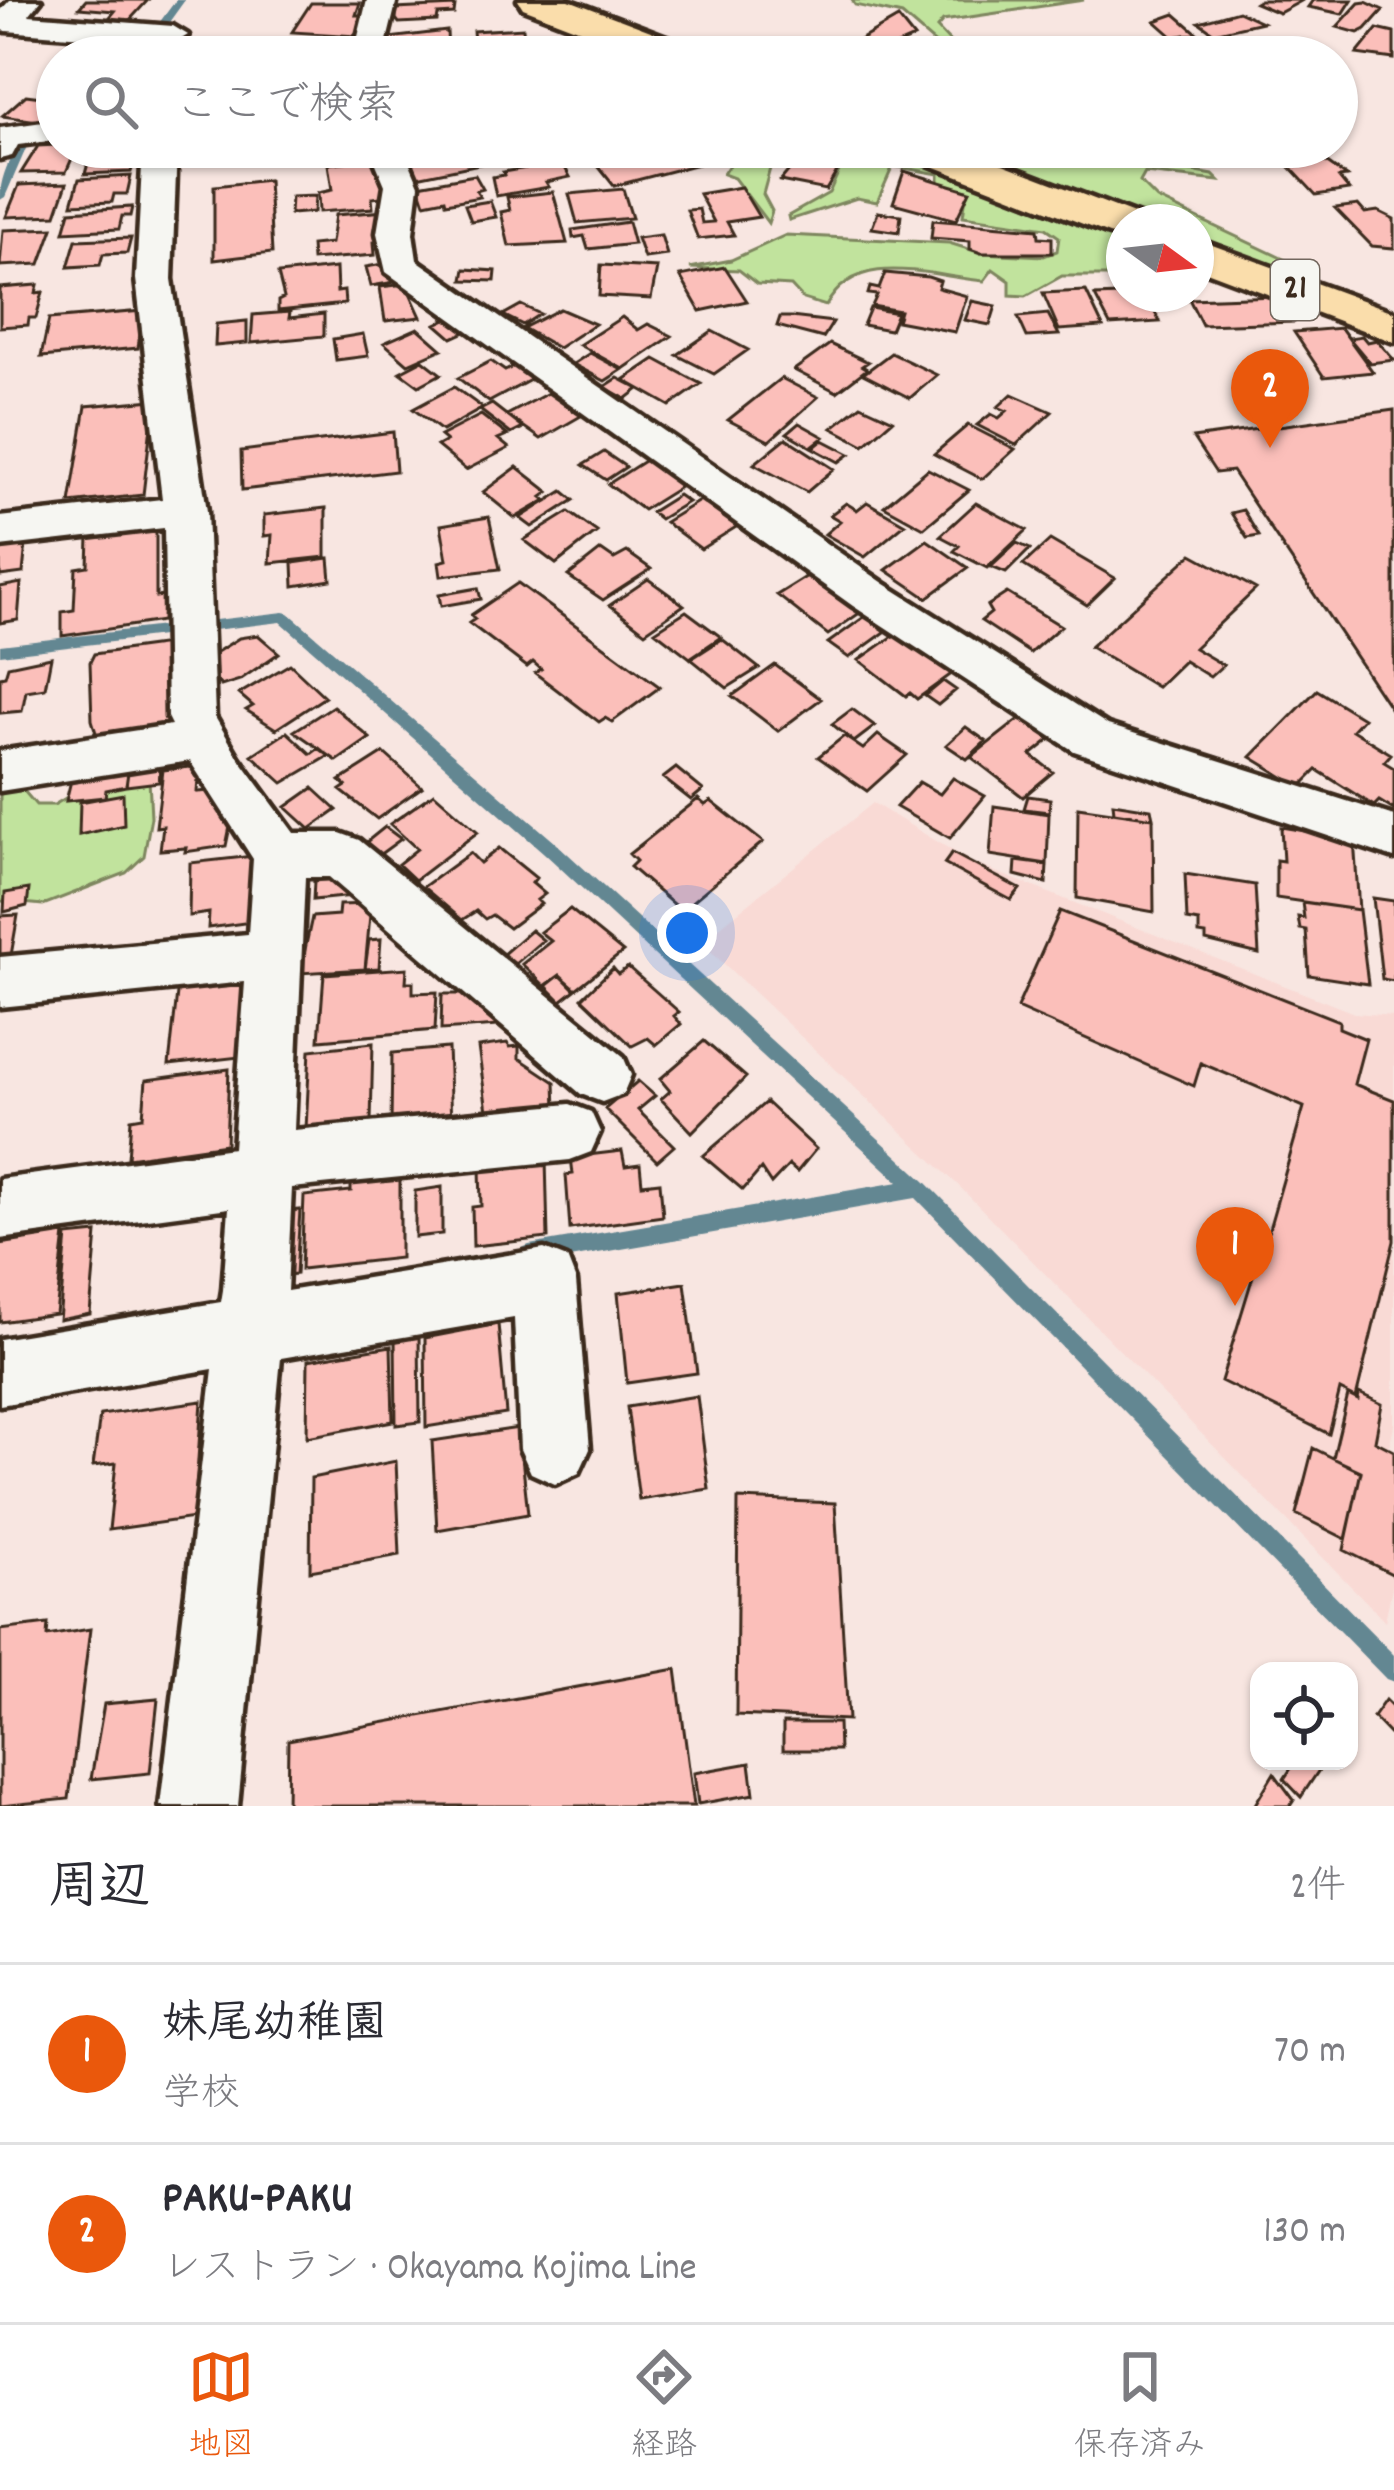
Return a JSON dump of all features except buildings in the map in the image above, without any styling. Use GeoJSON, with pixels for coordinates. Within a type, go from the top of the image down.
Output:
{"type":"FeatureCollection","features":[{"type":"Feature","properties":{"kind":"main road"},"geometry":{"type":"LineString","coordinates":[[536,0],[630,36]]}},
{"type":"Feature","properties":{"kind":"main road"},"geometry":{"type":"LineString","coordinates":[[976,168],[1106,218]]}},
{"type":"Feature","properties":{"kind":"main road","name":"21"},"geometry":{"type":"LineString","coordinates":[[1214,259],[1394,328]]}},
{"type":"Feature","properties":{"kind":"street"},"geometry":{"type":"LineString","coordinates":[[26,0],[6,22],[166,36]]}},
{"type":"Feature","properties":{"kind":"street"},"geometry":{"type":"LineString","coordinates":[[373,36],[382,0]]}},
{"type":"Feature","properties":{"kind":"street"},"geometry":{"type":"LineString","coordinates":[[159,168],[154,279],[185,511],[191,718],[221,772],[280,856],[251,1331],[199,1806]]}},
{"type":"Feature","properties":{"kind":"street"},"geometry":{"type":"LineString","coordinates":[[395,168],[402,185],[395,233],[399,264],[869,595],[1091,738],[1394,837]]}},
{"type":"Feature","properties":{"kind":"street"},"geometry":{"type":"LineString","coordinates":[[0,532],[185,511]]}},
{"type":"Feature","properties":{"kind":"street"},"geometry":{"type":"LineString","coordinates":[[0,771],[206,740]]}},
{"type":"Feature","properties":{"kind":"street"},"geometry":{"type":"LineString","coordinates":[[280,856],[340,854],[602,1075]]}},
{"type":"Feature","properties":{"kind":"street"},"geometry":{"type":"LineString","coordinates":[[0,982],[274,955]]}},
{"type":"Feature","properties":{"kind":"street"},"geometry":{"type":"LineString","coordinates":[[0,1209],[262,1168],[570,1132]]}},
{"type":"Feature","properties":{"kind":"street"},"geometry":{"type":"LineString","coordinates":[[0,1372],[544,1281],[555,1449]]}},
{"type":"Feature","properties":{"kind":"shaded area"},"geometry":{"type":"Polygon","coordinates":[[[873,803],[973,863],[1354,1013],[1394,1016],[1394,1425],[1388,1452],[1394,1455],[1394,1578],[1385,1621],[959,1186],[701,942],[873,803]]]}},
{"type":"Feature","properties":{"kind":"green space"},"geometry":{"type":"Polygon","coordinates":[[[852,0],[1084,0],[943,21],[937,28],[944,36],[926,36],[902,15],[855,5],[852,0]]]}},
{"type":"Feature","properties":{"kind":"green space"},"geometry":{"type":"Polygon","coordinates":[[[727,168],[770,168],[763,194],[772,211],[768,223],[734,178],[723,174],[727,168]]]}},
{"type":"Feature","properties":{"kind":"green space"},"geometry":{"type":"Polygon","coordinates":[[[840,168],[892,168],[877,202],[857,198],[789,220],[788,216],[829,193],[840,168]]]}},
{"type":"Feature","properties":{"kind":"green space"},"geometry":{"type":"Polygon","coordinates":[[[904,168],[947,168],[1106,227],[1106,276],[1062,276],[1026,296],[1010,295],[1010,281],[993,269],[984,281],[918,271],[875,271],[839,288],[826,306],[803,299],[791,286],[757,284],[739,270],[690,268],[731,260],[786,235],[949,243],[981,253],[1044,256],[1057,251],[1059,237],[1046,228],[963,216],[967,190],[939,185],[939,174],[904,168]]]}},
{"type":"Feature","properties":{"kind":"green space"},"geometry":{"type":"Polygon","coordinates":[[[1005,168],[1175,168],[1213,175],[1219,181],[1145,173],[1140,182],[1168,204],[1106,205],[1005,168]]]}},
{"type":"Feature","properties":{"kind":"green space"},"geometry":{"type":"Polygon","coordinates":[[[1214,226],[1311,272],[1305,277],[1214,244],[1214,226]]]}},
{"type":"Feature","properties":{"kind":"green space"},"geometry":{"type":"Polygon","coordinates":[[[149,779],[151,817],[144,856],[126,873],[43,905],[0,901],[0,790],[18,784],[36,805],[54,805],[69,796],[149,779]]]}},
{"type":"Feature","properties":{"kind":"waterway"},"geometry":{"type":"LineString","coordinates":[[154,36],[181,0]]}},
{"type":"Feature","properties":{"kind":"waterway"},"geometry":{"type":"LineString","coordinates":[[0,197],[24,143],[36,133]]}},
{"type":"Feature","properties":{"kind":"waterway"},"geometry":{"type":"LineString","coordinates":[[0,650],[284,617],[550,848],[919,1188]]}},
{"type":"Feature","properties":{"kind":"waterway"},"geometry":{"type":"LineString","coordinates":[[529,1255],[919,1188]]}},
{"type":"Feature","properties":{"kind":"waterway"},"geometry":{"type":"LineString","coordinates":[[919,1188],[1394,1671]]}},
{"type":"Feature","properties":{"kind":"place","name":"PAKU-PAKU"},"geometry":{"type":"Point","coordinates":[1270,448]}},
{"type":"Feature","properties":{"kind":"place","name":"妹尾幼稚園"},"geometry":{"type":"Point","coordinates":[1235,1306]}}]}
